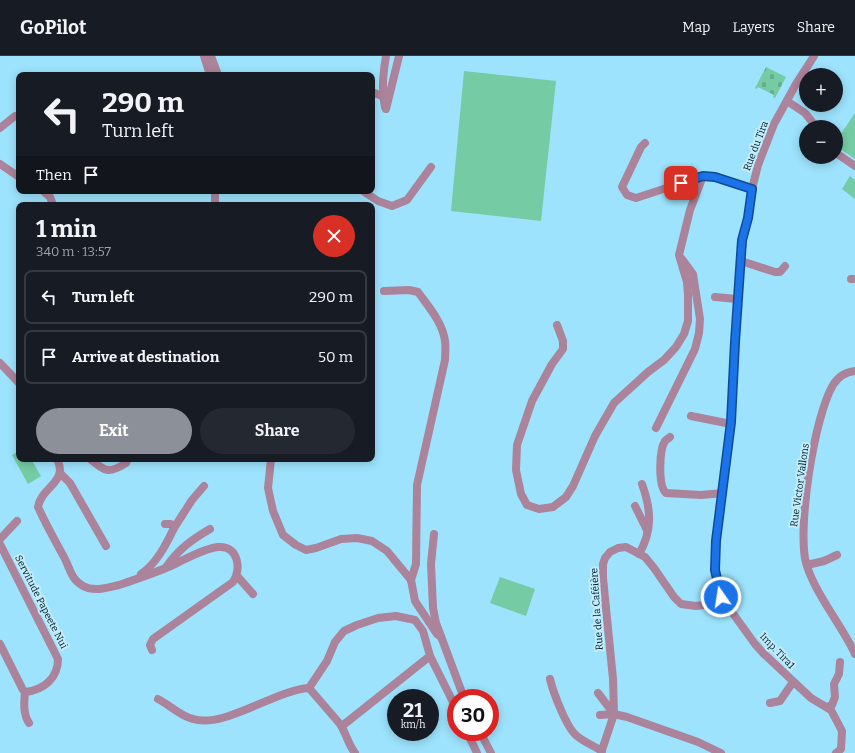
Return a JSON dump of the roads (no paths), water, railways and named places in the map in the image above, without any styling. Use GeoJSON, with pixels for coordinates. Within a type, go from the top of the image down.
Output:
{"type":"FeatureCollection","features":[{"type":"Feature","properties":{"kind":"street"},"geometry":{"type":"LineString","coordinates":[[204,56],[209,72]]}},
{"type":"Feature","properties":{"kind":"street"},"geometry":{"type":"LineString","coordinates":[[211,56],[217,72]]}},
{"type":"Feature","properties":{"kind":"street"},"geometry":{"type":"LineString","coordinates":[[386,56],[382,96],[386,110],[398,60],[404,56]]}},
{"type":"Feature","properties":{"kind":"street","name":"Rue du Tira"},"geometry":{"type":"LineString","coordinates":[[725,602],[721,597],[715,570],[716,541],[731,424],[737,299],[742,240],[748,218],[752,189],[758,165],[768,138],[814,56]]}},
{"type":"Feature","properties":{"kind":"street"},"geometry":{"type":"LineString","coordinates":[[375,92],[382,96]]}},
{"type":"Feature","properties":{"kind":"street"},"geometry":{"type":"LineString","coordinates":[[788,101],[805,112],[811,120]]}},
{"type":"Feature","properties":{"kind":"street"},"geometry":{"type":"LineString","coordinates":[[0,128],[16,116]]}},
{"type":"Feature","properties":{"kind":"street"},"geometry":{"type":"LineString","coordinates":[[645,143],[641,147],[622,187],[627,195],[636,198],[703,176],[715,177],[752,189]]}},
{"type":"Feature","properties":{"kind":"street"},"geometry":{"type":"LineString","coordinates":[[843,158],[855,166]]}},
{"type":"Feature","properties":{"kind":"street"},"geometry":{"type":"LineString","coordinates":[[0,164],[16,175]]}},
{"type":"Feature","properties":{"kind":"street"},"geometry":{"type":"LineString","coordinates":[[368,194],[378,201],[392,206],[407,200],[431,167]]}},
{"type":"Feature","properties":{"kind":"street"},"geometry":{"type":"LineString","coordinates":[[557,325],[563,341],[563,349],[552,364],[532,401],[517,445],[516,470],[521,494],[527,505],[539,509],[553,507],[566,498],[574,486],[595,436],[614,403],[648,372],[664,360],[676,347],[684,334],[688,321],[688,295],[687,282],[679,255],[690,210],[703,176]]}},
{"type":"Feature","properties":{"kind":"street"},"geometry":{"type":"LineString","coordinates":[[656,428],[695,349],[699,333],[700,319],[694,274],[679,255]]}},
{"type":"Feature","properties":{"kind":"street"},"geometry":{"type":"LineString","coordinates":[[741,260],[775,272],[780,272],[785,266]]}},
{"type":"Feature","properties":{"kind":"street"},"geometry":{"type":"LineString","coordinates":[[384,291],[409,290],[418,292],[442,329],[445,340],[445,360],[417,485],[416,564],[411,580],[415,601],[437,634],[441,637]]}},
{"type":"Feature","properties":{"kind":"street"},"geometry":{"type":"LineString","coordinates":[[715,297],[737,299]]}},
{"type":"Feature","properties":{"kind":"street"},"geometry":{"type":"LineString","coordinates":[[0,363],[16,380]]}},
{"type":"Feature","properties":{"kind":"street","name":"Rue Victor Vallons"},"geometry":{"type":"LineString","coordinates":[[855,370],[846,373],[839,378],[833,386],[822,413],[811,462],[803,522],[804,554],[807,565],[821,594],[855,654]]}},
{"type":"Feature","properties":{"kind":"street"},"geometry":{"type":"LineString","coordinates":[[691,416],[731,424]]}},
{"type":"Feature","properties":{"kind":"street"},"geometry":{"type":"LineString","coordinates":[[670,437],[665,441],[660,456],[662,486],[664,492],[687,494],[723,493]]}},
{"type":"Feature","properties":{"kind":"street"},"geometry":{"type":"LineString","coordinates":[[58,462],[60,473],[57,480],[41,497],[38,508],[74,578],[84,586],[93,589],[103,589],[145,577],[196,554],[214,548],[225,547],[230,549],[234,555],[238,569],[237,576],[233,582],[153,639],[150,645],[152,650]]}},
{"type":"Feature","properties":{"kind":"street"},"geometry":{"type":"LineString","coordinates":[[94,462],[103,470],[113,470],[126,462]]}},
{"type":"Feature","properties":{"kind":"street"},"geometry":{"type":"LineString","coordinates":[[271,462],[268,488],[273,511],[284,535],[296,545],[306,550],[341,539],[357,538],[372,541],[387,551],[411,580]]}},
{"type":"Feature","properties":{"kind":"street"},"geometry":{"type":"LineString","coordinates":[[60,473],[70,483],[106,546]]}},
{"type":"Feature","properties":{"kind":"street"},"geometry":{"type":"LineString","coordinates":[[639,554],[645,542],[650,517],[648,500],[642,484]]}},
{"type":"Feature","properties":{"kind":"street"},"geometry":{"type":"LineString","coordinates":[[130,581],[150,568],[192,500],[204,486]]}},
{"type":"Feature","properties":{"kind":"street"},"geometry":{"type":"LineString","coordinates":[[635,506],[647,530]]}},
{"type":"Feature","properties":{"kind":"street"},"geometry":{"type":"LineString","coordinates":[[0,539],[17,521]]}},
{"type":"Feature","properties":{"kind":"street"},"geometry":{"type":"LineString","coordinates":[[165,524],[171,524],[174,528]]}},
{"type":"Feature","properties":{"kind":"street"},"geometry":{"type":"LineString","coordinates":[[166,568],[179,550],[210,529]]}},
{"type":"Feature","properties":{"kind":"street"},"geometry":{"type":"LineString","coordinates":[[434,534],[430,564],[433,608],[441,637],[461,689]]}},
{"type":"Feature","properties":{"kind":"street","name":"Servitude Papeete Nui"},"geometry":{"type":"LineString","coordinates":[[0,544],[58,659],[58,667],[54,676],[48,683],[40,689],[25,692]]}},
{"type":"Feature","properties":{"kind":"street","name":"Rue de la Caféière"},"geometry":{"type":"LineString","coordinates":[[601,752],[614,714],[613,679],[603,578],[603,564],[605,558],[610,552],[618,548],[626,547],[645,557],[674,597],[681,604],[696,606],[725,602]]}},
{"type":"Feature","properties":{"kind":"street"},"geometry":{"type":"LineString","coordinates":[[807,565],[824,561],[837,555]]}},
{"type":"Feature","properties":{"kind":"street"},"geometry":{"type":"LineString","coordinates":[[237,576],[253,594]]}},
{"type":"Feature","properties":{"kind":"street","name":"Imp. Tira1"},"geometry":{"type":"LineString","coordinates":[[725,602],[759,649],[811,698],[826,706]]}},
{"type":"Feature","properties":{"kind":"street"},"geometry":{"type":"LineString","coordinates":[[309,688],[327,661],[335,642],[344,631],[378,618],[396,616],[415,620],[423,631],[430,656],[447,690]]}},
{"type":"Feature","properties":{"kind":"street"},"geometry":{"type":"LineString","coordinates":[[0,644],[25,692],[24,705],[26,719],[29,723]]}},
{"type":"Feature","properties":{"kind":"street"},"geometry":{"type":"LineString","coordinates":[[342,726],[430,656]]}},
{"type":"Feature","properties":{"kind":"street"},"geometry":{"type":"LineString","coordinates":[[826,706],[832,705],[835,696],[834,684],[839,674],[840,662]]}},
{"type":"Feature","properties":{"kind":"street"},"geometry":{"type":"LineString","coordinates":[[550,679],[560,707],[576,736],[601,752]]}},
{"type":"Feature","properties":{"kind":"street"},"geometry":{"type":"LineString","coordinates":[[770,703],[780,701],[794,682]]}},
{"type":"Feature","properties":{"kind":"street"},"geometry":{"type":"LineString","coordinates":[[158,699],[191,719],[200,721],[216,719],[238,713],[299,688],[309,688],[345,730],[352,751]]}},
{"type":"Feature","properties":{"kind":"street"},"geometry":{"type":"LineString","coordinates":[[598,693],[614,714]]}},
{"type":"Feature","properties":{"kind":"street"},"geometry":{"type":"LineString","coordinates":[[826,706],[831,710],[842,731],[841,749],[836,753]]}},
{"type":"Feature","properties":{"kind":"street"},"geometry":{"type":"LineString","coordinates":[[600,715],[614,714],[684,737],[721,753]]}},
{"type":"Feature","properties":{"kind":"street"},"geometry":{"type":"LineString","coordinates":[[471,741],[477,753]]}},
{"type":"Feature","properties":{"kind":"street"},"geometry":{"type":"LineString","coordinates":[[485,741],[491,753]]}}]}
